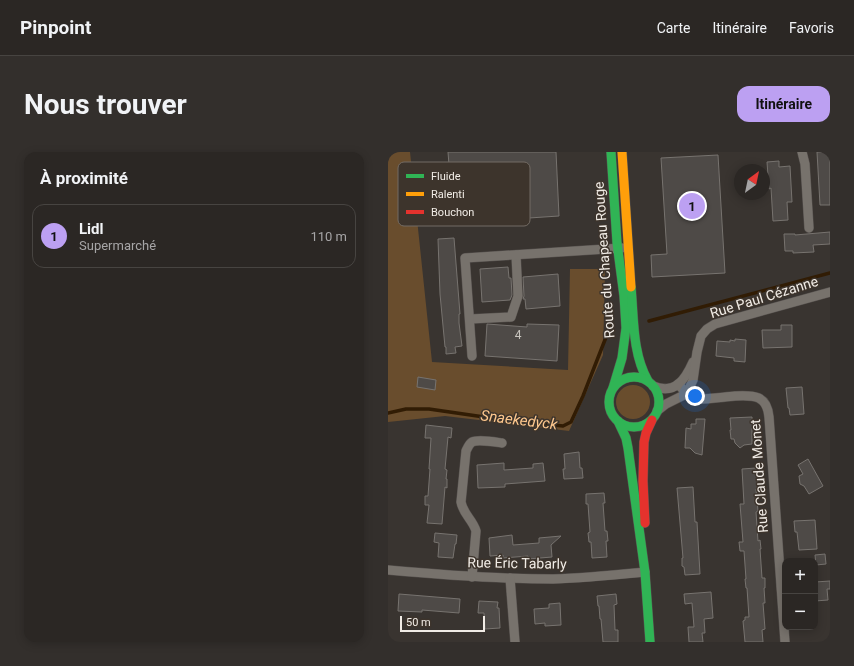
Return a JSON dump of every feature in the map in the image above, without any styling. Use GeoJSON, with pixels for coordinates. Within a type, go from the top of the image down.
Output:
{"type":"FeatureCollection","features":[{"type":"Feature","properties":{"kind":"street","name":"Route du Chapeau Rouge"},"geometry":{"type":"LineString","coordinates":[[611,152],[618,249],[626,327],[622,358],[619,371],[612,388]]}},
{"type":"Feature","properties":{"kind":"street","name":"Route du Chapeau Rouge"},"geometry":{"type":"LineString","coordinates":[[622,152],[628,248],[638,359],[641,369],[651,383]]}},
{"type":"Feature","properties":{"kind":"street"},"geometry":{"type":"LineString","coordinates":[[802,152],[805,164],[809,228]]}},
{"type":"Feature","properties":{"kind":"street"},"geometry":{"type":"LineString","coordinates":[[472,356],[465,258],[628,248]]}},
{"type":"Feature","properties":{"kind":"street"},"geometry":{"type":"LineString","coordinates":[[470,320],[511,316],[518,296],[516,255]]}},
{"type":"Feature","properties":{"kind":"street","name":"Rue Paul Cézanne"},"geometry":{"type":"LineString","coordinates":[[686,393],[693,380],[701,336],[709,327],[715,324],[830,292]]}},
{"type":"Feature","properties":{"kind":"street","name":"Rue Paul Cézanne"},"geometry":{"type":"LineString","coordinates":[[678,384],[687,374],[697,352]]}},
{"type":"Feature","properties":{"kind":"street"},"geometry":{"type":"LineString","coordinates":[[652,420],[646,424],[636,427],[626,426],[618,421],[611,414],[609,407],[609,397],[612,388],[618,382],[631,376],[639,377],[658,388],[666,389],[674,387],[678,384],[686,393],[666,404],[657,411]]}},
{"type":"Feature","properties":{"kind":"street"},"geometry":{"type":"LineString","coordinates":[[645,572],[643,469],[645,438],[659,404],[659,397],[651,383]]}},
{"type":"Feature","properties":{"kind":"street","name":"Rue Claude Monet"},"geometry":{"type":"LineString","coordinates":[[686,393],[694,398],[702,399],[750,395],[760,398],[766,405],[769,417],[785,642]]}},
{"type":"Feature","properties":{"kind":"street"},"geometry":{"type":"LineString","coordinates":[[618,421],[628,443],[645,572],[650,642]]}},
{"type":"Feature","properties":{"kind":"street"},"geometry":{"type":"LineString","coordinates":[[472,577],[476,531],[462,508],[461,502],[466,451],[469,445],[473,442],[502,442]]}},
{"type":"Feature","properties":{"kind":"street","name":"Rue Éric Tabarly"},"geometry":{"type":"LineString","coordinates":[[388,570],[472,577],[510,578],[568,578],[645,572]]}},
{"type":"Feature","properties":{"kind":"street"},"geometry":{"type":"LineString","coordinates":[[510,578],[515,642]]}},
{"type":"Feature","properties":{"kind":"shaded area"},"geometry":{"type":"Polygon","coordinates":[[[388,152],[410,152],[411,162],[398,162],[398,226],[418,226],[432,362],[568,370],[570,269],[605,269],[603,355],[569,431],[445,416],[388,422],[388,152]]]}},
{"type":"Feature","properties":{"kind":"shaded area"},"geometry":{"type":"Polygon","coordinates":[[[630,385],[636,385],[640,386],[647,392],[650,402],[649,409],[643,416],[636,419],[630,419],[626,418],[619,412],[616,405],[616,399],[617,395],[623,388],[630,385]]]}},
{"type":"Feature","properties":{"kind":"building"},"geometry":{"type":"Polygon","coordinates":[[[448,152],[556,152],[559,216],[530,218],[530,162],[449,162],[448,152]]]}},
{"type":"Feature","properties":{"kind":"building"},"geometry":{"type":"Polygon","coordinates":[[[817,152],[830,152],[830,205],[820,205],[817,152]]]}},
{"type":"Feature","properties":{"kind":"building"},"geometry":{"type":"Polygon","coordinates":[[[718,155],[725,273],[652,277],[651,255],[667,254],[661,158],[718,155]]]}},
{"type":"Feature","properties":{"kind":"building"},"geometry":{"type":"Polygon","coordinates":[[[779,161],[779,167],[790,166],[792,202],[787,202],[788,220],[773,221],[770,188],[770,164],[767,164],[767,162],[779,161]]]}},
{"type":"Feature","properties":{"kind":"building"},"geometry":{"type":"Polygon","coordinates":[[[830,232],[830,244],[813,245],[814,252],[793,253],[793,251],[785,251],[784,234],[795,235],[830,232]]]}},
{"type":"Feature","properties":{"kind":"building"},"geometry":{"type":"Polygon","coordinates":[[[454,238],[460,314],[459,323],[462,346],[455,347],[456,353],[446,354],[440,294],[438,239],[454,238]]]}},
{"type":"Feature","properties":{"kind":"building"},"geometry":{"type":"Polygon","coordinates":[[[508,267],[509,278],[511,278],[512,295],[510,300],[482,302],[480,269],[508,267]]]}},
{"type":"Feature","properties":{"kind":"building"},"geometry":{"type":"Polygon","coordinates":[[[558,274],[560,306],[526,309],[525,299],[523,299],[523,277],[558,274]]]}},
{"type":"Feature","properties":{"kind":"building"},"geometry":{"type":"Polygon","coordinates":[[[487,324],[527,327],[527,324],[559,325],[557,361],[485,356],[487,324]]]}},
{"type":"Feature","properties":{"kind":"building"},"geometry":{"type":"Polygon","coordinates":[[[781,325],[792,325],[792,347],[763,348],[762,330],[781,330],[781,325]]]}},
{"type":"Feature","properties":{"kind":"building"},"geometry":{"type":"Polygon","coordinates":[[[735,339],[746,340],[745,362],[734,361],[734,358],[716,356],[717,341],[730,342],[730,340],[735,341],[735,339]]]}},
{"type":"Feature","properties":{"kind":"building"},"geometry":{"type":"Polygon","coordinates":[[[418,377],[436,380],[435,390],[417,387],[418,377]]]}},
{"type":"Feature","properties":{"kind":"building"},"geometry":{"type":"Polygon","coordinates":[[[802,387],[804,414],[790,415],[786,388],[802,387]]]}},
{"type":"Feature","properties":{"kind":"building"},"geometry":{"type":"Polygon","coordinates":[[[752,417],[752,444],[744,445],[740,448],[735,443],[734,439],[731,439],[730,418],[752,417]]]}},
{"type":"Feature","properties":{"kind":"building"},"geometry":{"type":"Polygon","coordinates":[[[696,419],[705,419],[702,455],[695,453],[690,448],[685,448],[686,428],[691,429],[691,424],[696,424],[696,419]]]}},
{"type":"Feature","properties":{"kind":"building"},"geometry":{"type":"Polygon","coordinates":[[[426,425],[452,428],[451,438],[448,437],[445,469],[447,470],[447,488],[445,487],[442,524],[427,523],[429,505],[425,505],[425,496],[428,496],[431,438],[425,438],[426,425]]]}},
{"type":"Feature","properties":{"kind":"building"},"geometry":{"type":"Polygon","coordinates":[[[579,452],[580,468],[582,468],[583,478],[564,479],[564,454],[579,452]]]}},
{"type":"Feature","properties":{"kind":"building"},"geometry":{"type":"Polygon","coordinates":[[[808,459],[823,486],[809,494],[804,486],[800,484],[799,476],[803,474],[798,465],[808,459]]]}},
{"type":"Feature","properties":{"kind":"building"},"geometry":{"type":"Polygon","coordinates":[[[504,463],[504,470],[533,468],[533,464],[543,463],[545,481],[505,484],[505,487],[478,488],[477,465],[504,463]]]}},
{"type":"Feature","properties":{"kind":"building"},"geometry":{"type":"Polygon","coordinates":[[[756,468],[758,489],[756,489],[758,511],[756,512],[758,541],[760,540],[762,578],[765,578],[765,603],[763,603],[765,629],[762,630],[763,642],[745,642],[743,621],[745,620],[745,617],[749,617],[744,551],[740,551],[739,542],[743,542],[740,504],[744,504],[742,469],[756,468]]]}},
{"type":"Feature","properties":{"kind":"building"},"geometry":{"type":"Polygon","coordinates":[[[693,487],[700,574],[685,575],[684,567],[682,566],[683,558],[677,488],[693,487]]]}},
{"type":"Feature","properties":{"kind":"building"},"geometry":{"type":"Polygon","coordinates":[[[604,493],[605,503],[603,503],[605,531],[607,531],[608,541],[606,541],[607,557],[592,558],[591,542],[589,542],[588,533],[590,532],[586,494],[604,493]]]}},
{"type":"Feature","properties":{"kind":"building"},"geometry":{"type":"Polygon","coordinates":[[[815,520],[817,549],[799,550],[794,521],[815,520]]]}},
{"type":"Feature","properties":{"kind":"building"},"geometry":{"type":"Polygon","coordinates":[[[435,533],[457,535],[453,558],[438,557],[439,543],[434,542],[435,533]]]}},
{"type":"Feature","properties":{"kind":"building"},"geometry":{"type":"Polygon","coordinates":[[[512,535],[513,545],[539,543],[539,538],[561,536],[551,545],[552,557],[528,559],[528,556],[503,558],[503,555],[490,556],[489,538],[512,535]]]}},
{"type":"Feature","properties":{"kind":"building"},"geometry":{"type":"Polygon","coordinates":[[[825,554],[826,564],[818,565],[818,558],[815,558],[815,555],[825,554]]]}},
{"type":"Feature","properties":{"kind":"building"},"geometry":{"type":"Polygon","coordinates":[[[830,581],[830,589],[827,589],[828,600],[818,601],[818,582],[830,581]]]}},
{"type":"Feature","properties":{"kind":"building"},"geometry":{"type":"Polygon","coordinates":[[[711,592],[713,618],[704,619],[705,633],[702,633],[703,642],[689,642],[688,627],[694,627],[692,603],[685,604],[684,594],[711,592]]]}},
{"type":"Feature","properties":{"kind":"building"},"geometry":{"type":"Polygon","coordinates":[[[399,594],[460,599],[459,613],[422,610],[422,612],[398,611],[399,594]]]}},
{"type":"Feature","properties":{"kind":"building"},"geometry":{"type":"Polygon","coordinates":[[[616,594],[617,604],[614,605],[615,630],[618,630],[618,642],[603,642],[597,596],[616,594]]]}},
{"type":"Feature","properties":{"kind":"building"},"geometry":{"type":"Polygon","coordinates":[[[479,601],[498,602],[497,608],[499,608],[500,628],[485,629],[484,613],[478,613],[479,601]]]}},
{"type":"Feature","properties":{"kind":"building"},"geometry":{"type":"Polygon","coordinates":[[[560,603],[561,625],[545,626],[545,623],[535,624],[534,609],[549,608],[549,604],[560,603]]]}},
{"type":"Feature","properties":{"kind":"waterway","name":"Snaekedyck"},"geometry":{"type":"LineString","coordinates":[[649,321],[830,273]]}},
{"type":"Feature","properties":{"kind":"waterway","name":"Snaekedyck"},"geometry":{"type":"LineString","coordinates":[[388,413],[406,409],[429,409],[498,419],[563,426],[571,422],[583,396],[610,327]]}},
{"type":"Feature","properties":{"kind":"traffic: fast"},"geometry":{"type":"LineString","coordinates":[[611,152],[617,243],[624,296],[626,328],[622,358],[613,388]]}},
{"type":"Feature","properties":{"kind":"traffic: fast"},"geometry":{"type":"LineString","coordinates":[[631,287],[636,347],[648,381]]}},
{"type":"Feature","properties":{"kind":"traffic: fast"},"geometry":{"type":"LineString","coordinates":[[629,377],[639,377],[652,384],[659,397],[659,402],[659,407],[652,420],[639,427],[629,427],[620,423],[613,416],[609,407],[609,397],[613,388],[620,381],[629,377]]}},
{"type":"Feature","properties":{"kind":"traffic: fast"},"geometry":{"type":"LineString","coordinates":[[618,421],[626,438],[628,448],[645,572],[650,642]]}},
{"type":"Feature","properties":{"kind":"traffic: slow"},"geometry":{"type":"LineString","coordinates":[[622,152],[631,287]]}},
{"type":"Feature","properties":{"kind":"traffic: jam"},"geometry":{"type":"LineString","coordinates":[[645,523],[643,481],[644,442],[652,420]]}},
{"type":"Feature","properties":{"kind":"place","name":"Lidl"},"geometry":{"type":"Point","coordinates":[692,206]}}]}
